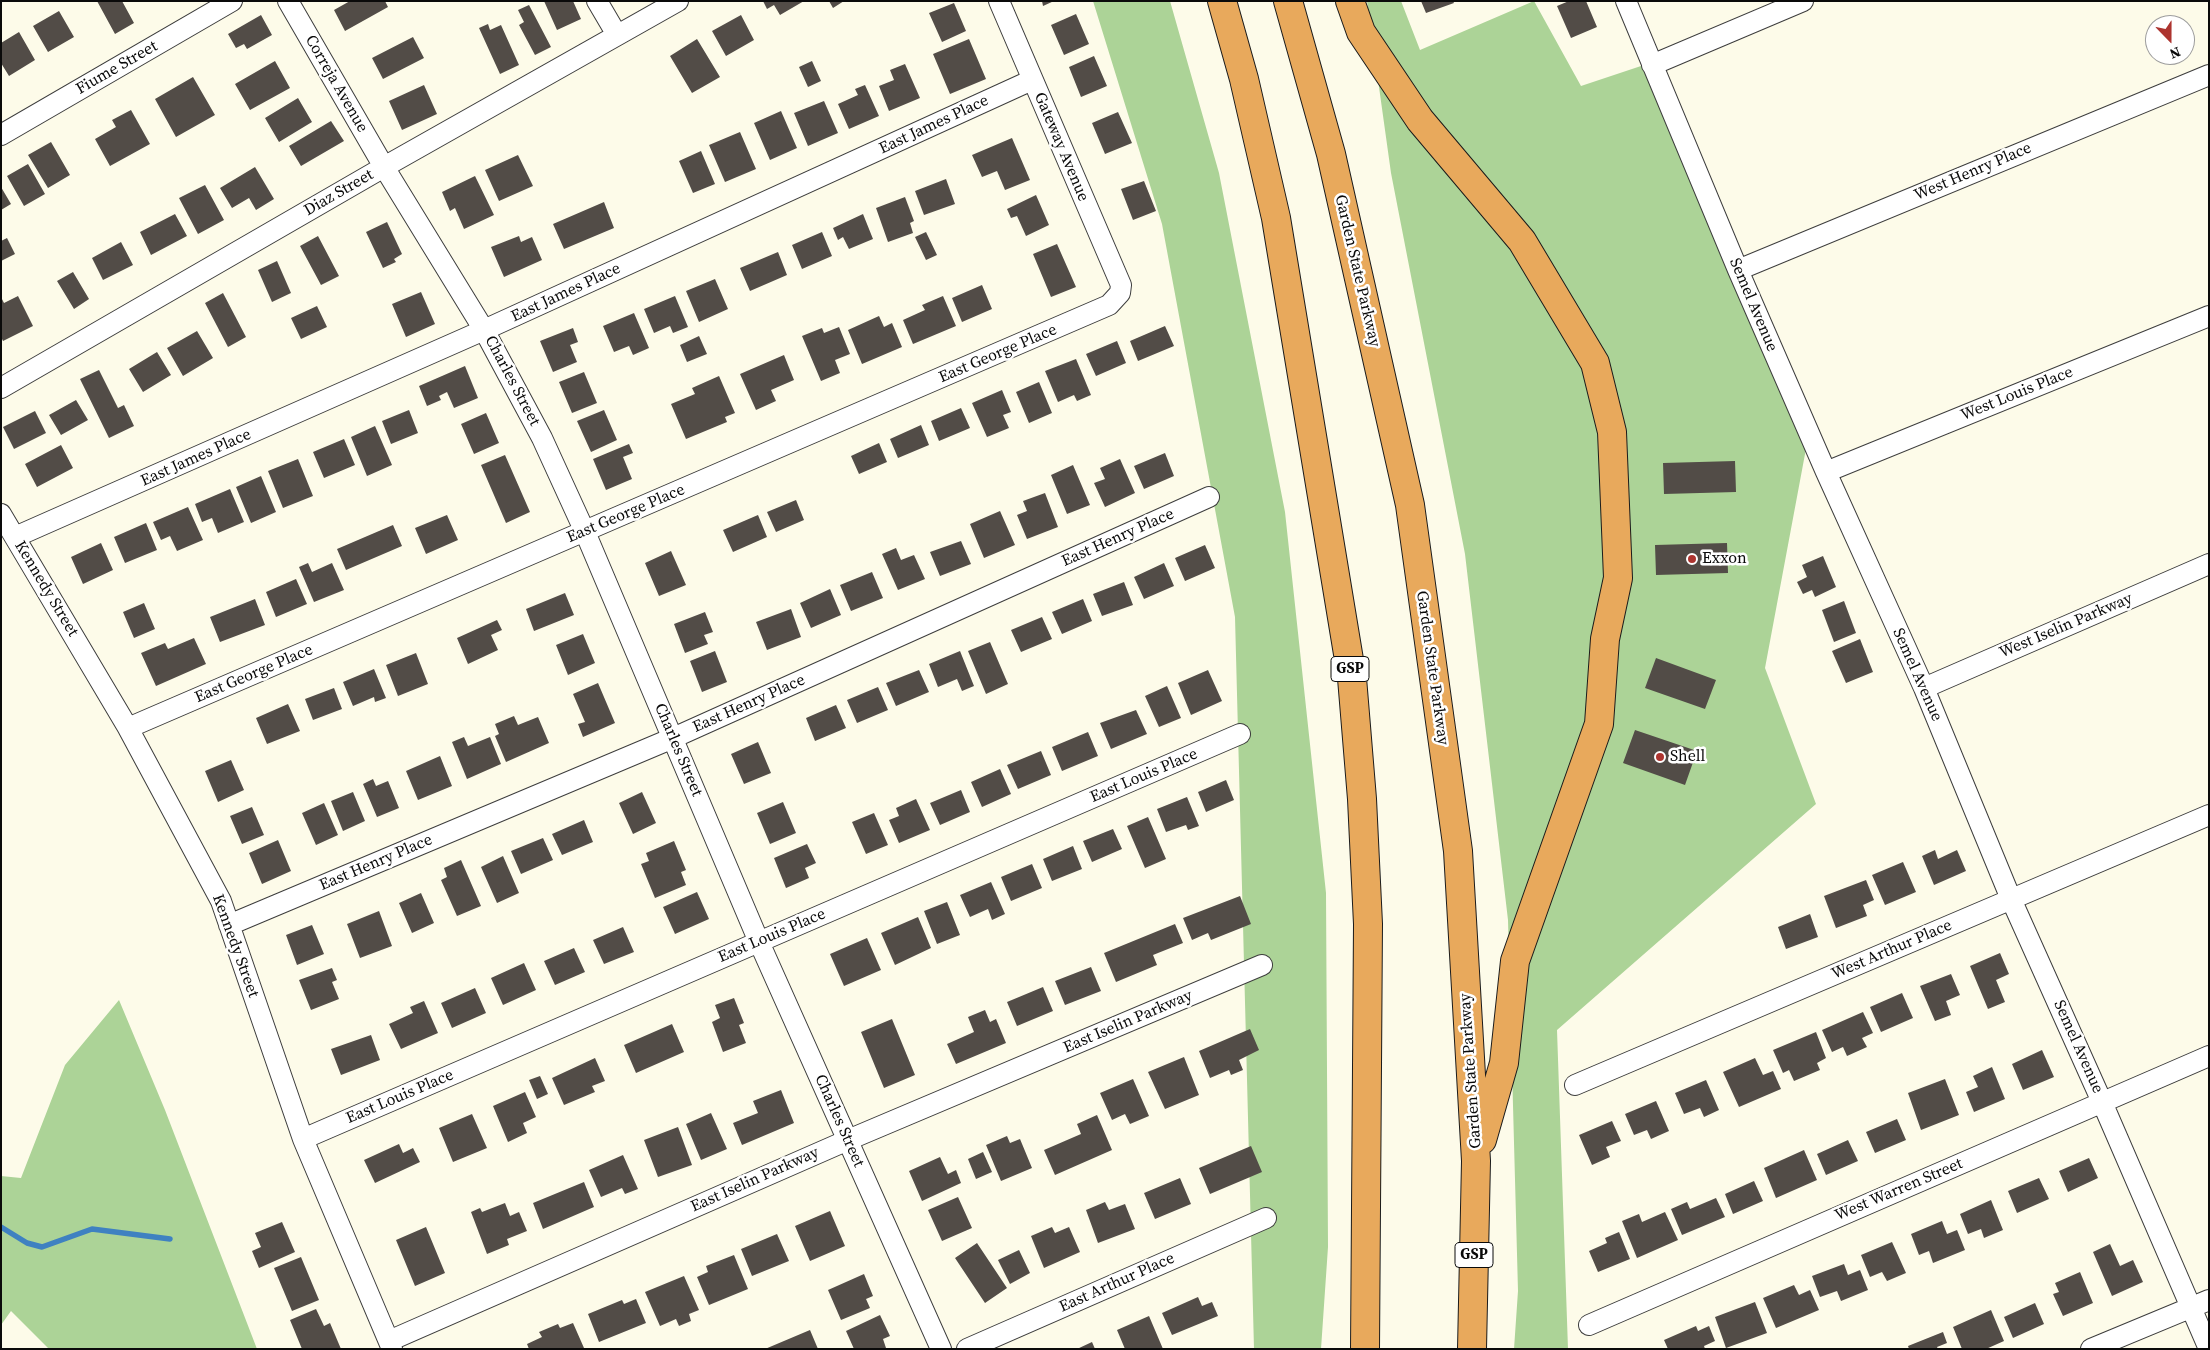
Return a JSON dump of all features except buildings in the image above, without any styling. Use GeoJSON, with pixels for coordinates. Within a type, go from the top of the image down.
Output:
{"type":"FeatureCollection","features":[{"type":"Feature","properties":{"kind":"highway","name":"GSP"},"geometry":{"type":"LineString","coordinates":[[1222,1],[1248,96],[1276,218],[1352,678],[1362,799],[1368,924],[1365,1349]]}},
{"type":"Feature","properties":{"kind":"highway","name":"Garden State Parkway"},"geometry":{"type":"LineString","coordinates":[[1288,1],[1331,154],[1410,506],[1458,851],[1476,1161],[1472,1349]]}},
{"type":"Feature","properties":{"kind":"highway"},"geometry":{"type":"LineString","coordinates":[[1350,1],[1361,32],[1420,120],[1522,241],[1595,363],[1612,432],[1618,578],[1605,639],[1599,724],[1515,961],[1504,1063],[1476,1161]]}},
{"type":"Feature","properties":{"kind":"street","name":"Fiume Street"},"geometry":{"type":"LineString","coordinates":[[1,135],[232,1]]}},
{"type":"Feature","properties":{"kind":"street","name":"Correja Avenue"},"geometry":{"type":"LineString","coordinates":[[288,1],[384,167]]}},
{"type":"Feature","properties":{"kind":"street"},"geometry":{"type":"LineString","coordinates":[[597,1],[617,36]]}},
{"type":"Feature","properties":{"kind":"street","name":"Diaz Street"},"geometry":{"type":"LineString","coordinates":[[1,388],[384,167],[678,1]]}},
{"type":"Feature","properties":{"kind":"street","name":"Gateway Avenue"},"geometry":{"type":"LineString","coordinates":[[999,1],[1115,272],[1120,285],[1120,294]]}},
{"type":"Feature","properties":{"kind":"street","name":"Semel Avenue"},"geometry":{"type":"LineString","coordinates":[[1626,1],[1738,270],[1826,472],[1924,688],[2011,899],[2102,1102],[2200,1304],[2209,1349]]}},
{"type":"Feature","properties":{"kind":"street"},"geometry":{"type":"LineString","coordinates":[[1652,65],[1803,1]]}},
{"type":"Feature","properties":{"kind":"street","name":"West Henry Place"},"geometry":{"type":"LineString","coordinates":[[1738,270],[2209,74]]}},
{"type":"Feature","properties":{"kind":"street","name":"East James Place"},"geometry":{"type":"LineString","coordinates":[[15,538],[484,330],[1032,80]]}},
{"type":"Feature","properties":{"kind":"street","name":"Charles Street"},"geometry":{"type":"LineString","coordinates":[[384,167],[484,330],[542,438],[585,532],[759,942],[941,1349]]}},
{"type":"Feature","properties":{"kind":"street","name":"East George Place"},"geometry":{"type":"LineString","coordinates":[[128,728],[1092,314],[1110,305],[1120,294]]}},
{"type":"Feature","properties":{"kind":"street","name":"West Louis Place"},"geometry":{"type":"LineString","coordinates":[[1826,472],[2209,316]]}},
{"type":"Feature","properties":{"kind":"street","name":"East Henry Place"},"geometry":{"type":"LineString","coordinates":[[229,925],[673,738],[1209,497]]}},
{"type":"Feature","properties":{"kind":"street","name":"Kennedy Street"},"geometry":{"type":"LineString","coordinates":[[1,514],[128,728],[221,901],[303,1139],[390,1345]]}},
{"type":"Feature","properties":{"kind":"street","name":"West Iselin Parkway"},"geometry":{"type":"LineString","coordinates":[[1924,688],[2209,564]]}},
{"type":"Feature","properties":{"kind":"street","name":"East Louis Place"},"geometry":{"type":"LineString","coordinates":[[303,1139],[1240,734]]}},
{"type":"Feature","properties":{"kind":"street","name":"West Arthur Place"},"geometry":{"type":"LineString","coordinates":[[1575,1085],[2209,814]]}},
{"type":"Feature","properties":{"kind":"street","name":"East Iselin Parkway"},"geometry":{"type":"LineString","coordinates":[[390,1345],[848,1140],[1262,965]]}},
{"type":"Feature","properties":{"kind":"street","name":"West Warren Street"},"geometry":{"type":"LineString","coordinates":[[1589,1324],[2209,1056]]}},
{"type":"Feature","properties":{"kind":"street","name":"East Arthur Place"},"geometry":{"type":"LineString","coordinates":[[967,1349],[1266,1218]]}},
{"type":"Feature","properties":{"kind":"street"},"geometry":{"type":"LineString","coordinates":[[2091,1349],[2200,1304]]}},
{"type":"Feature","properties":{"kind":"green space"},"geometry":{"type":"Polygon","coordinates":[[[1093,1],[1170,1],[1219,173],[1285,512],[1326,893],[1328,1247],[1321,1349],[1254,1349],[1235,617],[1162,224],[1093,1]]]}},
{"type":"Feature","properties":{"kind":"green space"},"geometry":{"type":"Polygon","coordinates":[[[1367,1],[1401,1],[1420,50],[1534,1],[1581,86],[1644,65],[1808,438],[1765,668],[1816,804],[1557,1030],[1568,1349],[1514,1349],[1518,1291],[1508,920],[1465,554],[1391,173],[1367,1]]]}},
{"type":"Feature","properties":{"kind":"green space"},"geometry":{"type":"Polygon","coordinates":[[[119,1000],[165,1110],[257,1349],[49,1349],[11,1311],[1,1325],[1,1176],[21,1178],[65,1065],[119,1000]]]}},
{"type":"Feature","properties":{"kind":"waterway"},"geometry":{"type":"LineString","coordinates":[[1,1227],[27,1243],[42,1247],[92,1229],[170,1239]]}},
{"type":"Feature","properties":{"kind":"place","name":"Exxon"},"geometry":{"type":"Point","coordinates":[1692,559]}},
{"type":"Feature","properties":{"kind":"place","name":"Shell"},"geometry":{"type":"Point","coordinates":[1660,757]}}]}
